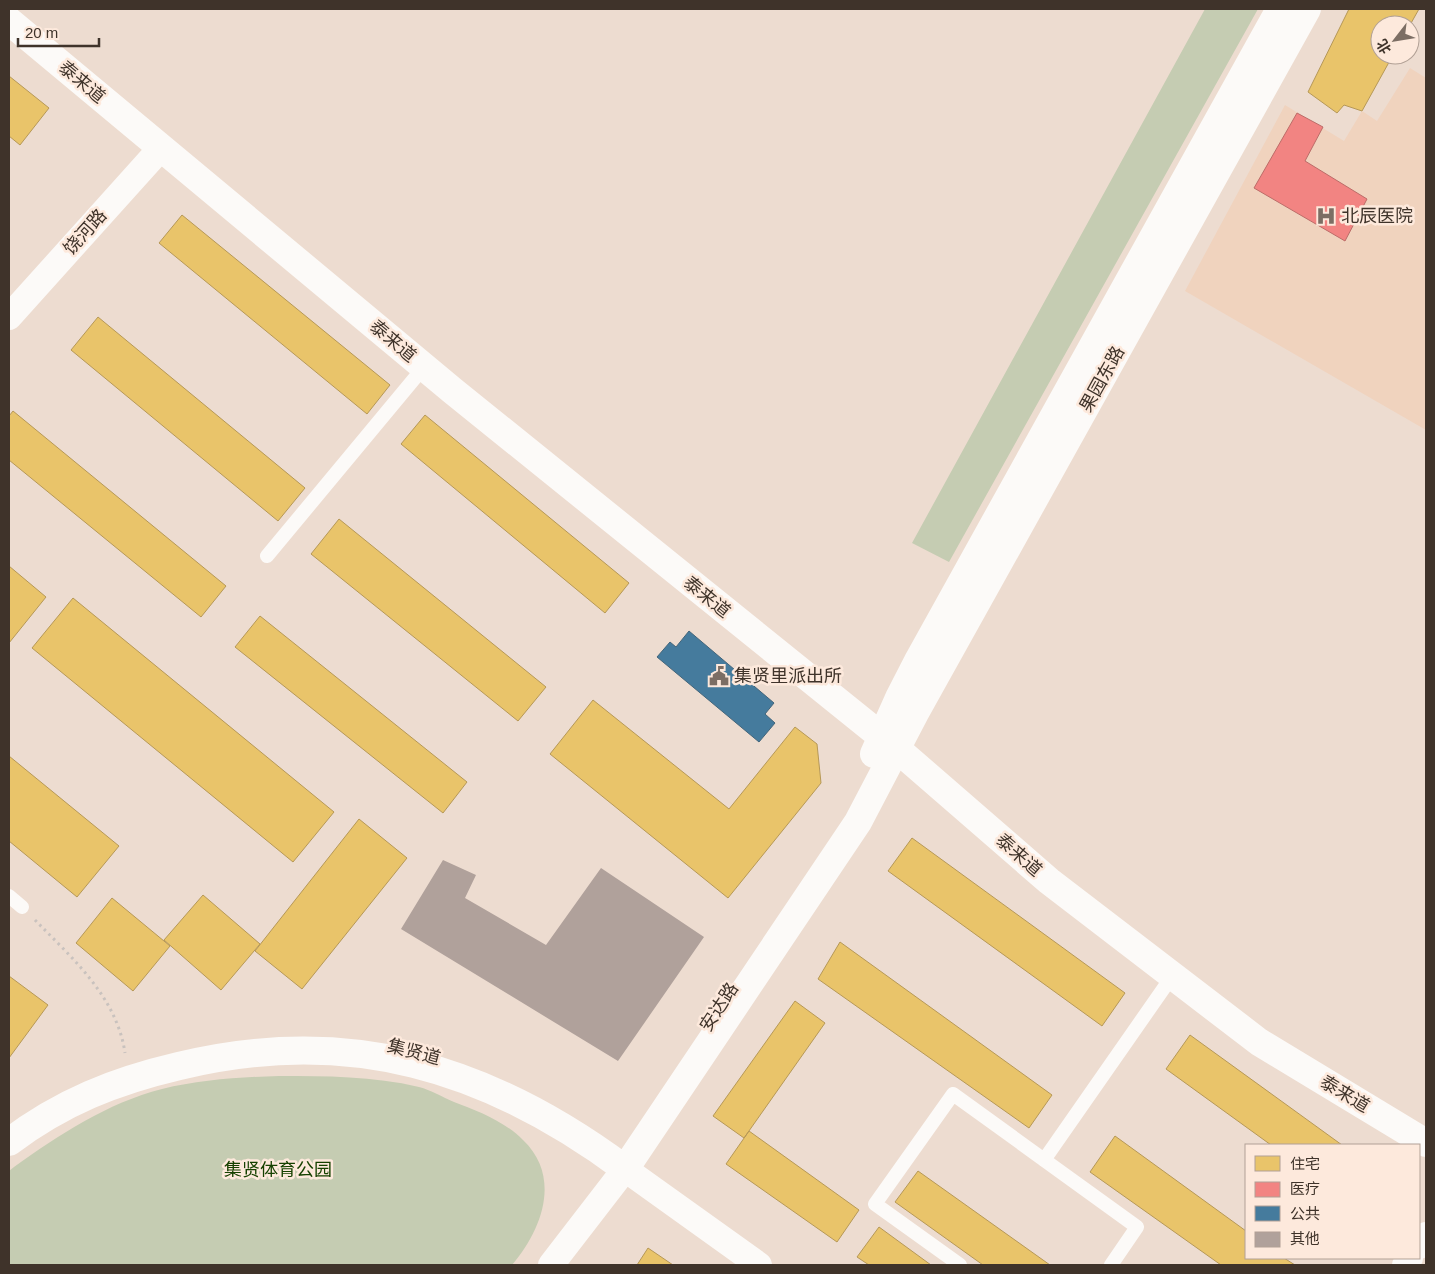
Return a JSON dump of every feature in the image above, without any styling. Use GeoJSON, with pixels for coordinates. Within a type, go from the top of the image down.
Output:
{"type":"FeatureCollection","features":[{"type":"Feature","properties":{"kind":"street","name":"果园东路"},"geometry":{"type":"LineString","coordinates":[[889,743],[899,698],[924,651],[1280,9]]}},
{"type":"Feature","properties":{"kind":"street","name":"果园东路"},"geometry":{"type":"LineString","coordinates":[[889,743],[1307,9]]}},
{"type":"Feature","properties":{"kind":"street","name":"泰来道"},"geometry":{"type":"LineString","coordinates":[[9,21],[424,367],[889,743],[1050,881],[1259,1042],[1426,1143]]}},
{"type":"Feature","properties":{"kind":"street","name":"饶河路"},"geometry":{"type":"LineString","coordinates":[[9,317],[161,148]]}},
{"type":"Feature","properties":{"kind":"street","name":"安达路"},"geometry":{"type":"LineString","coordinates":[[551,1265],[858,822],[889,743]]}},
{"type":"Feature","properties":{"kind":"street","name":"集贤道"},"geometry":{"type":"LineString","coordinates":[[9,1129],[78,1086],[127,1066],[192,1048],[296,1035],[384,1044],[428,1054],[452,1062],[535,1098],[583,1126],[624,1161],[759,1265]]}},
{"type":"Feature","properties":{"kind":"street","name":"集贤道"},"geometry":{"type":"LineString","coordinates":[[9,1142],[56,1110],[94,1091],[130,1078],[230,1055],[271,1050],[303,1049],[384,1056],[449,1073],[531,1109],[624,1161],[779,1265]]}},
{"type":"Feature","properties":{"kind":"street","name":"安达路"},"geometry":{"type":"LineString","coordinates":[[538,1265],[624,1161]]}},
{"type":"Feature","properties":{"kind":"lane"},"geometry":{"type":"LineString","coordinates":[[267,556],[424,367]]}},
{"type":"Feature","properties":{"kind":"lane"},"geometry":{"type":"LineString","coordinates":[[9,896],[22,908]]}},
{"type":"Feature","properties":{"kind":"lane"},"geometry":{"type":"LineString","coordinates":[[1044,1160],[1173,975]]}},
{"type":"Feature","properties":{"kind":"lane"},"geometry":{"type":"LineString","coordinates":[[960,1265],[876,1204],[953,1094],[1137,1227],[1111,1265]]}},
{"type":"Feature","properties":{"kind":"path"},"geometry":{"type":"LineString","coordinates":[[22,908],[92,981],[112,1011],[124,1046],[127,1066]]}},
{"type":"Feature","properties":{"kind":"shaded area","name":"北辰医院"},"geometry":{"type":"Polygon","coordinates":[[[1410,68],[1426,78],[1426,430],[1185,291],[1285,105],[1344,141],[1362,111],[1377,121],[1410,68]]]}},
{"type":"Feature","properties":{"kind":"green space"},"geometry":{"type":"Polygon","coordinates":[[[1205,9],[1258,9],[949,562],[912,543],[1205,9]]]}},
{"type":"Feature","properties":{"kind":"green space","name":"集贤体育公园"},"geometry":{"type":"Polygon","coordinates":[[[279,1076],[332,1077],[402,1083],[428,1090],[508,1127],[523,1140],[535,1155],[542,1170],[545,1187],[539,1220],[523,1251],[512,1265],[9,1265],[9,1171],[31,1155],[84,1121],[142,1095],[162,1089],[205,1081],[279,1076]]]}},
{"type":"Feature","properties":{"kind":"building: 住宅"},"geometry":{"type":"Polygon","coordinates":[[[1349,9],[1419,9],[1416,15],[1370,15],[1370,65],[1387,65],[1362,111],[1344,105],[1337,113],[1308,92],[1349,9]]]}},
{"type":"Feature","properties":{"kind":"building: 住宅"},"geometry":{"type":"Polygon","coordinates":[[[9,76],[49,108],[20,145],[9,136],[9,76]]]}},
{"type":"Feature","properties":{"kind":"building: 住宅"},"geometry":{"type":"Polygon","coordinates":[[[182,215],[390,385],[367,414],[159,243],[182,215]]]}},
{"type":"Feature","properties":{"kind":"building: 住宅"},"geometry":{"type":"Polygon","coordinates":[[[98,317],[305,488],[278,521],[71,350],[98,317]]]}},
{"type":"Feature","properties":{"kind":"building: 住宅"},"geometry":{"type":"Polygon","coordinates":[[[13,411],[226,586],[201,617],[9,460],[9,416],[13,411]]]}},
{"type":"Feature","properties":{"kind":"building: 住宅"},"geometry":{"type":"Polygon","coordinates":[[[425,415],[629,583],[605,613],[401,444],[425,415]]]}},
{"type":"Feature","properties":{"kind":"building: 住宅"},"geometry":{"type":"Polygon","coordinates":[[[339,519],[546,687],[518,721],[311,554],[339,519]]]}},
{"type":"Feature","properties":{"kind":"building: 住宅"},"geometry":{"type":"Polygon","coordinates":[[[9,566],[46,597],[9,643],[9,566]]]}},
{"type":"Feature","properties":{"kind":"building: 住宅"},"geometry":{"type":"Polygon","coordinates":[[[73,598],[334,812],[293,862],[32,648],[73,598]]]}},
{"type":"Feature","properties":{"kind":"building: 住宅"},"geometry":{"type":"Polygon","coordinates":[[[260,616],[467,782],[443,813],[235,647],[260,616]]]}},
{"type":"Feature","properties":{"kind":"building: 住宅"},"geometry":{"type":"Polygon","coordinates":[[[593,700],[729,809],[795,727],[817,744],[821,783],[728,898],[550,754],[593,700]]]}},
{"type":"Feature","properties":{"kind":"building: 住宅"},"geometry":{"type":"Polygon","coordinates":[[[9,756],[119,846],[77,897],[9,841],[9,756]]]}},
{"type":"Feature","properties":{"kind":"building: 住宅"},"geometry":{"type":"Polygon","coordinates":[[[359,819],[407,858],[302,989],[255,951],[359,819]]]}},
{"type":"Feature","properties":{"kind":"building: 住宅"},"geometry":{"type":"Polygon","coordinates":[[[912,838],[1125,993],[1102,1026],[888,871],[912,838]]]}},
{"type":"Feature","properties":{"kind":"building: 住宅"},"geometry":{"type":"Polygon","coordinates":[[[203,895],[260,944],[221,990],[164,940],[203,895]]]}},
{"type":"Feature","properties":{"kind":"building: 住宅"},"geometry":{"type":"Polygon","coordinates":[[[112,898],[170,946],[133,991],[76,943],[112,898]]]}},
{"type":"Feature","properties":{"kind":"building: 住宅"},"geometry":{"type":"Polygon","coordinates":[[[840,942],[1052,1095],[1029,1128],[818,979],[840,942]]]}},
{"type":"Feature","properties":{"kind":"building: 住宅"},"geometry":{"type":"Polygon","coordinates":[[[9,976],[48,1005],[9,1058],[9,976]]]}},
{"type":"Feature","properties":{"kind":"building: 住宅"},"geometry":{"type":"Polygon","coordinates":[[[795,1001],[825,1023],[744,1138],[713,1116],[795,1001]]]}},
{"type":"Feature","properties":{"kind":"building: 住宅"},"geometry":{"type":"Polygon","coordinates":[[[1190,1035],[1341,1144],[1270,1144],[1166,1069],[1190,1035]]]}},
{"type":"Feature","properties":{"kind":"building: 住宅"},"geometry":{"type":"Polygon","coordinates":[[[749,1131],[859,1210],[837,1242],[726,1164],[749,1131]]]}},
{"type":"Feature","properties":{"kind":"building: 住宅"},"geometry":{"type":"Polygon","coordinates":[[[1115,1136],[1245,1230],[1245,1259],[1286,1259],[1295,1265],[1221,1265],[1090,1172],[1115,1136]]]}},
{"type":"Feature","properties":{"kind":"building: 住宅"},"geometry":{"type":"Polygon","coordinates":[[[918,1171],[1050,1265],[983,1265],[895,1202],[918,1171]]]}},
{"type":"Feature","properties":{"kind":"building: 住宅"},"geometry":{"type":"Polygon","coordinates":[[[879,1227],[931,1265],[869,1265],[857,1257],[879,1227]]]}},
{"type":"Feature","properties":{"kind":"building: 住宅"},"geometry":{"type":"Polygon","coordinates":[[[648,1248],[673,1265],[637,1265],[648,1248]]]}},
{"type":"Feature","properties":{"kind":"building: 医疗"},"geometry":{"type":"Polygon","coordinates":[[[1297,113],[1323,127],[1305,161],[1367,199],[1345,241],[1254,188],[1297,113]]]}},
{"type":"Feature","properties":{"kind":"building: 公共"},"geometry":{"type":"Polygon","coordinates":[[[689,631],[774,703],[765,714],[775,723],[759,742],[657,657],[670,642],[676,647],[689,631]]]}},
{"type":"Feature","properties":{"kind":"building: 其他"},"geometry":{"type":"Polygon","coordinates":[[[443,860],[476,875],[465,898],[546,945],[601,868],[704,937],[618,1061],[401,929],[443,860]]]}},
{"type":"Feature","properties":{"kind":"place","name":"北辰医院"},"geometry":{"type":"Point","coordinates":[1326,216]}},
{"type":"Feature","properties":{"kind":"place","name":"集贤里派出所"},"geometry":{"type":"Point","coordinates":[719,676]}}]}
